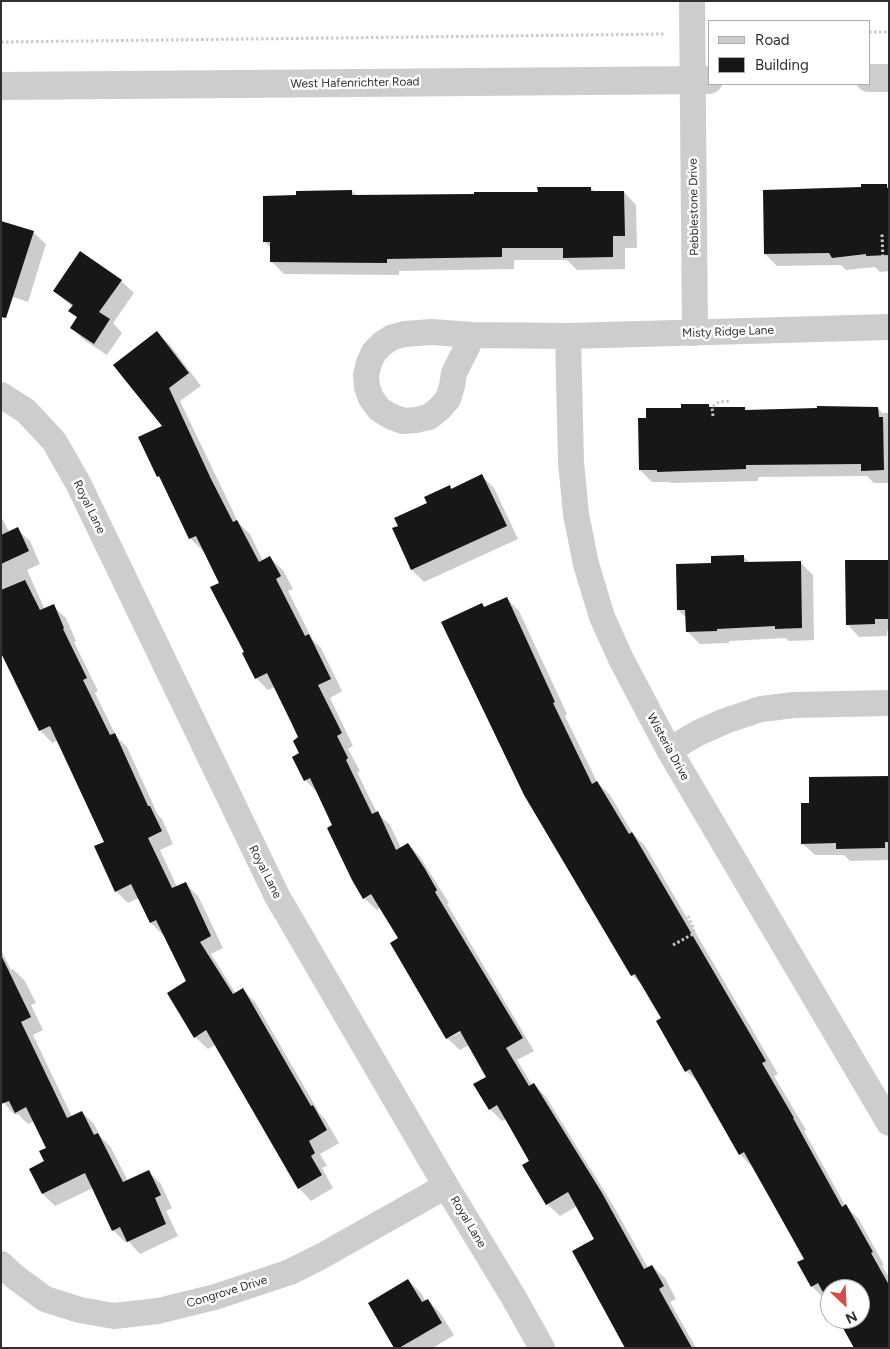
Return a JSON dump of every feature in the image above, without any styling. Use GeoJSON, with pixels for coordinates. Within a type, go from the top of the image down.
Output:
{"type":"FeatureCollection","features":[{"type":"Feature","properties":{"kind":"street","name":"Pebblestone Drive"},"geometry":{"type":"LineString","coordinates":[[692,1],[701,80],[696,333]]}},
{"type":"Feature","properties":{"kind":"street"},"geometry":{"type":"LineString","coordinates":[[870,78],[889,78]]}},
{"type":"Feature","properties":{"kind":"street","name":"West Hafenrichter Road"},"geometry":{"type":"LineString","coordinates":[[1,86],[701,80]]}},
{"type":"Feature","properties":{"kind":"street","name":"Misty Ridge Lane"},"geometry":{"type":"LineString","coordinates":[[472,335],[568,336],[889,327]]}},
{"type":"Feature","properties":{"kind":"street","name":"Wisteria Drive"},"geometry":{"type":"LineString","coordinates":[[568,336],[571,462],[576,514],[586,564],[602,617],[621,659],[669,750],[888,1119]]}},
{"type":"Feature","properties":{"kind":"street","name":"Royal Lane"},"geometry":{"type":"LineString","coordinates":[[1,395],[26,411],[54,441],[78,483],[277,896],[542,1348]]}},
{"type":"Feature","properties":{"kind":"street"},"geometry":{"type":"LineString","coordinates":[[669,750],[698,733],[725,721],[761,709],[794,705],[889,703]]}},
{"type":"Feature","properties":{"kind":"street","name":"Congrove Drive"},"geometry":{"type":"LineString","coordinates":[[1,1264],[45,1299],[80,1310],[114,1316],[158,1311],[215,1298],[290,1272],[446,1186]]}},
{"type":"Feature","properties":{"kind":"path"},"geometry":{"type":"LineString","coordinates":[[870,32],[889,32]]}},
{"type":"Feature","properties":{"kind":"path"},"geometry":{"type":"LineString","coordinates":[[1,42],[655,34]]}},
{"type":"Feature","properties":{"kind":"path"},"geometry":{"type":"LineString","coordinates":[[872,262],[883,261],[882,234]]}},
{"type":"Feature","properties":{"kind":"path"},"geometry":{"type":"LineString","coordinates":[[713,416],[712,407],[719,402],[731,401]]}},
{"type":"Feature","properties":{"kind":"path"},"geometry":{"type":"LineString","coordinates":[[674,944],[693,934],[694,929],[688,916]]}},
{"type":"Feature","properties":{"kind":"building"},"geometry":{"type":"Polygon","coordinates":[[[861,184],[887,184],[887,188],[889,188],[889,255],[866,256],[866,254],[832,258],[829,253],[764,254],[763,190],[861,187],[861,184]]]}},
{"type":"Feature","properties":{"kind":"building"},"geometry":{"type":"Polygon","coordinates":[[[537,187],[591,187],[591,191],[624,191],[625,236],[613,236],[613,257],[563,258],[563,248],[502,248],[502,257],[387,259],[387,263],[270,262],[270,242],[263,242],[263,196],[296,195],[296,191],[352,190],[352,195],[538,192],[537,187]]]}},
{"type":"Feature","properties":{"kind":"building"},"geometry":{"type":"Polygon","coordinates":[[[1,221],[34,231],[6,318],[1,317],[1,221]]]}},
{"type":"Feature","properties":{"kind":"building"},"geometry":{"type":"Polygon","coordinates":[[[80,251],[122,280],[99,312],[110,319],[94,344],[70,328],[77,317],[68,311],[73,305],[53,291],[80,251]]]}},
{"type":"Feature","properties":{"kind":"building"},"geometry":{"type":"Polygon","coordinates":[[[157,331],[189,373],[169,388],[211,479],[233,522],[237,520],[259,562],[270,556],[281,576],[276,579],[305,636],[309,634],[331,679],[318,685],[342,733],[337,736],[348,758],[346,760],[372,814],[378,811],[396,850],[408,843],[425,869],[437,890],[435,892],[523,1038],[506,1048],[529,1086],[534,1083],[602,1193],[644,1269],[652,1265],[664,1286],[659,1289],[692,1348],[625,1348],[572,1251],[594,1239],[568,1192],[546,1205],[522,1165],[529,1161],[497,1105],[489,1110],[473,1084],[486,1077],[460,1031],[446,1039],[390,943],[398,938],[371,894],[363,899],[352,880],[327,828],[332,825],[310,778],[304,781],[292,757],[299,753],[293,741],[298,737],[291,722],[267,673],[255,679],[242,653],[244,652],[210,587],[219,583],[196,536],[189,539],[138,437],[162,426],[113,365],[157,331]]]}},
{"type":"Feature","properties":{"kind":"building"},"geometry":{"type":"Polygon","coordinates":[[[681,404],[709,404],[709,407],[745,407],[745,410],[817,408],[817,406],[878,407],[879,417],[883,417],[884,470],[861,471],[861,464],[746,465],[746,469],[657,472],[657,470],[639,470],[638,418],[646,418],[646,408],[681,408],[681,404]]]}},
{"type":"Feature","properties":{"kind":"building"},"geometry":{"type":"Polygon","coordinates":[[[482,474],[507,526],[411,570],[392,528],[398,526],[394,518],[427,503],[424,497],[450,485],[451,489],[482,474]]]}},
{"type":"Feature","properties":{"kind":"building"},"geometry":{"type":"Polygon","coordinates":[[[18,527],[29,551],[1,564],[1,535],[18,527]]]}},
{"type":"Feature","properties":{"kind":"building"},"geometry":{"type":"Polygon","coordinates":[[[744,555],[744,562],[801,561],[802,628],[775,629],[775,626],[686,632],[685,610],[677,610],[676,564],[711,563],[711,556],[744,555]]]}},
{"type":"Feature","properties":{"kind":"building"},"geometry":{"type":"Polygon","coordinates":[[[845,560],[889,560],[889,619],[875,619],[875,624],[846,625],[845,560]]]}},
{"type":"Feature","properties":{"kind":"building"},"geometry":{"type":"Polygon","coordinates":[[[25,580],[40,610],[54,604],[63,629],[87,678],[83,680],[110,735],[115,733],[148,806],[150,806],[162,831],[148,838],[172,888],[186,882],[211,936],[200,942],[233,994],[243,988],[311,1106],[313,1105],[327,1130],[309,1141],[315,1153],[311,1156],[322,1175],[298,1189],[206,1030],[194,1038],[167,993],[186,981],[156,920],[150,923],[131,884],[115,892],[94,846],[104,842],[50,726],[39,731],[1,653],[1,590],[25,580]]]}},
{"type":"Feature","properties":{"kind":"building"},"geometry":{"type":"Polygon","coordinates":[[[507,597],[555,702],[553,703],[592,784],[597,781],[629,834],[632,832],[766,1061],[762,1063],[842,1207],[846,1204],[873,1252],[871,1253],[889,1285],[889,1348],[854,1348],[844,1329],[870,1329],[870,1279],[820,1279],[820,1287],[818,1283],[811,1287],[797,1262],[804,1259],[744,1152],[739,1155],[690,1069],[685,1072],[656,1021],[661,1018],[635,974],[631,976],[524,795],[441,622],[482,603],[484,607],[507,597]]]}},
{"type":"Feature","properties":{"kind":"building"},"geometry":{"type":"Polygon","coordinates":[[[889,776],[889,842],[885,842],[885,848],[836,849],[836,843],[801,844],[801,803],[809,803],[809,777],[889,776]]]}},
{"type":"Feature","properties":{"kind":"building"},"geometry":{"type":"Polygon","coordinates":[[[1,955],[31,1017],[21,1022],[67,1118],[82,1111],[94,1135],[98,1133],[123,1182],[149,1170],[161,1195],[155,1198],[166,1224],[127,1242],[120,1227],[112,1231],[85,1173],[42,1194],[29,1169],[44,1161],[39,1151],[46,1148],[26,1107],[15,1113],[9,1101],[1,1104],[1,955]]]}},
{"type":"Feature","properties":{"kind":"building"},"geometry":{"type":"Polygon","coordinates":[[[408,1279],[422,1302],[428,1299],[442,1323],[399,1348],[394,1348],[368,1303],[408,1279]]]}}]}
